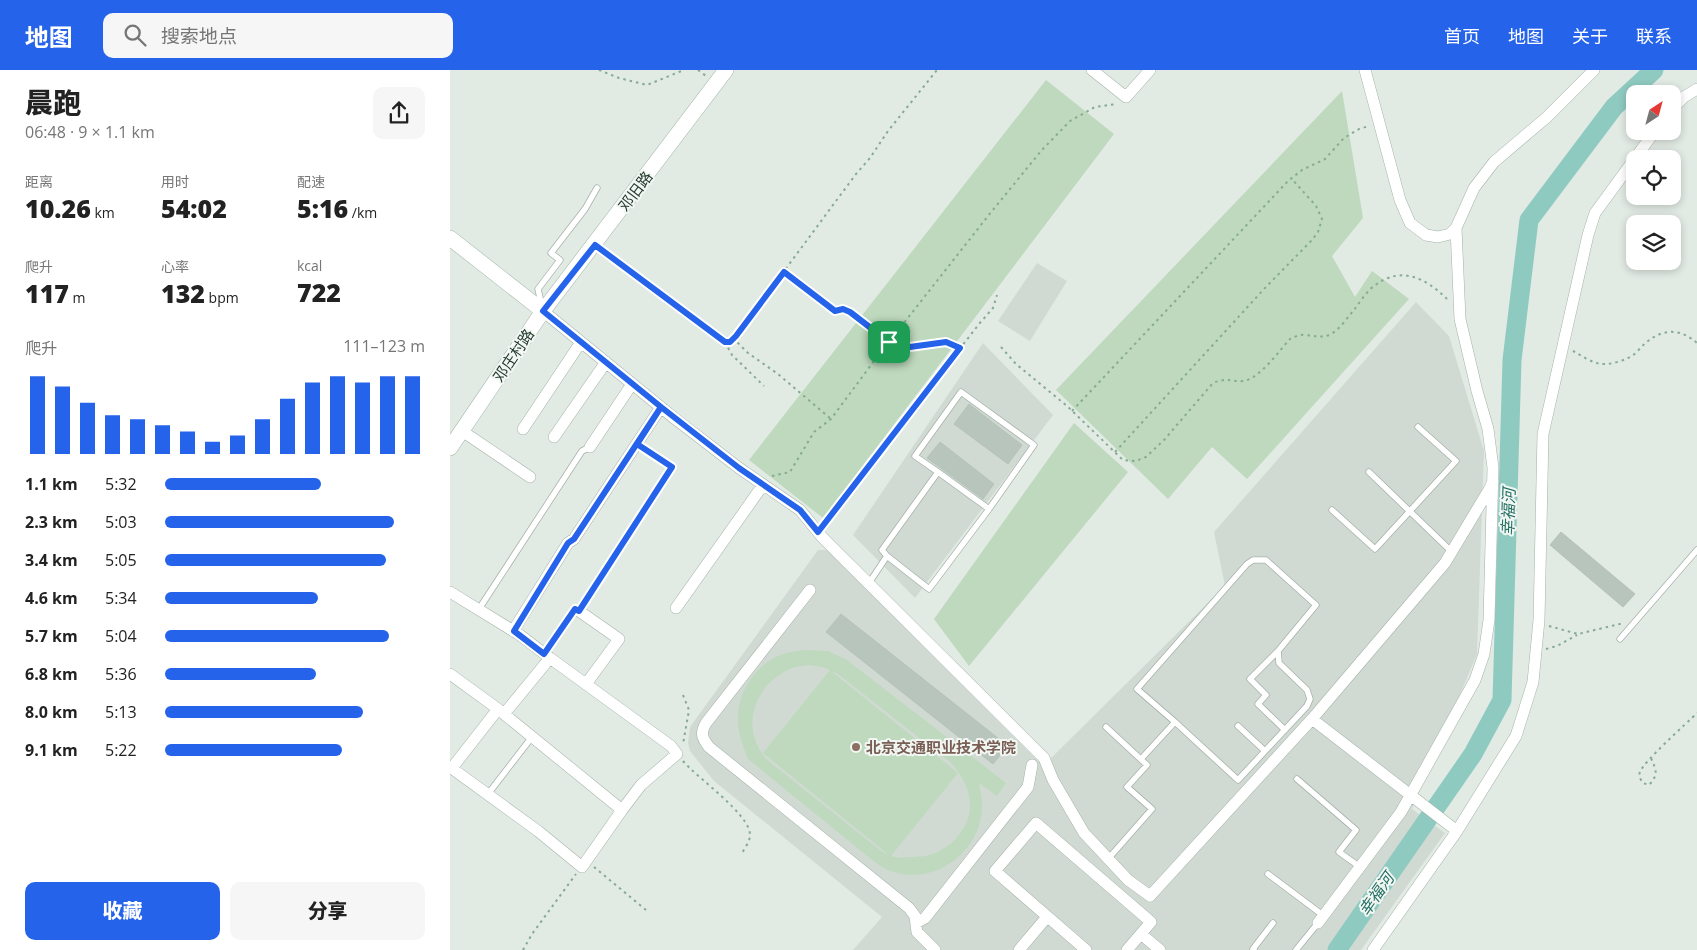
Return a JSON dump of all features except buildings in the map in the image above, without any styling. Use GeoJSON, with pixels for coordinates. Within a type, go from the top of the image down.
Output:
{"type":"FeatureCollection","features":[{"type":"Feature","properties":{"kind":"street","name":"邓旧路"},"geometry":{"type":"LineString","coordinates":[[543,311],[595,245],[726,70]]}},
{"type":"Feature","properties":{"kind":"street"},"geometry":{"type":"LineString","coordinates":[[1092,70],[1126,97],[1150,70]]}},
{"type":"Feature","properties":{"kind":"street"},"geometry":{"type":"LineString","coordinates":[[1365,70],[1400,200],[1410,223],[1426,235],[1438,237],[1450,234],[1456,228],[1474,188],[1494,162],[1547,117],[1594,70]]}},
{"type":"Feature","properties":{"kind":"street"},"geometry":{"type":"LineString","coordinates":[[1681,100],[1697,89]]}},
{"type":"Feature","properties":{"kind":"street"},"geometry":{"type":"LineString","coordinates":[[1373,950],[1458,831],[1516,736],[1533,682],[1539,624],[1543,434],[1562,346],[1595,212],[1648,140]]}},
{"type":"Feature","properties":{"kind":"street"},"geometry":{"type":"LineString","coordinates":[[1321,920],[1401,812],[1474,680],[1484,654],[1489,620],[1493,468],[1488,429],[1460,319],[1456,228]]}},
{"type":"Feature","properties":{"kind":"street"},"geometry":{"type":"LineString","coordinates":[[450,238],[739,468],[800,510],[818,532],[1044,758],[1053,780],[1084,833],[1128,880],[1150,896],[1312,719],[1438,570],[1452,552],[1493,481]]}},
{"type":"Feature","properties":{"kind":"street","name":"邓庄村路"},"geometry":{"type":"LineString","coordinates":[[450,448],[543,311]]}},
{"type":"Feature","properties":{"kind":"street"},"geometry":{"type":"LineString","coordinates":[[523,429],[581,342]]}},
{"type":"Feature","properties":{"kind":"street"},"geometry":{"type":"LineString","coordinates":[[554,437],[606,362]]}},
{"type":"Feature","properties":{"kind":"street"},"geometry":{"type":"LineString","coordinates":[[590,447],[632,384]]}},
{"type":"Feature","properties":{"kind":"street"},"geometry":{"type":"LineString","coordinates":[[514,631],[568,543],[574,539],[661,407]]}},
{"type":"Feature","properties":{"kind":"street"},"geometry":{"type":"LineString","coordinates":[[462,431],[530,477]]}},
{"type":"Feature","properties":{"kind":"street"},"geometry":{"type":"LineString","coordinates":[[676,608],[763,484]]}},
{"type":"Feature","properties":{"kind":"street"},"geometry":{"type":"LineString","coordinates":[[810,590],[706,723],[702,730],[702,738],[709,747],[909,908],[915,916],[917,932],[935,950]]}},
{"type":"Feature","properties":{"kind":"street"},"geometry":{"type":"LineString","coordinates":[[450,592],[514,631],[671,746],[677,754],[641,785],[584,864],[451,769],[547,656]]}},
{"type":"Feature","properties":{"kind":"street"},"geometry":{"type":"LineString","coordinates":[[579,611],[620,640],[586,684]]}},
{"type":"Feature","properties":{"kind":"street"},"geometry":{"type":"LineString","coordinates":[[450,674],[501,712],[622,810]]}},
{"type":"Feature","properties":{"kind":"street"},"geometry":{"type":"LineString","coordinates":[[1312,719],[1458,831]]}},
{"type":"Feature","properties":{"kind":"street"},"geometry":{"type":"LineString","coordinates":[[916,923],[925,918],[1028,787],[1032,765]]}},
{"type":"Feature","properties":{"kind":"street"},"geometry":{"type":"LineString","coordinates":[[1086,950],[994,871],[1036,823],[1151,922],[1127,950]]}},
{"type":"Feature","properties":{"kind":"street"},"geometry":{"type":"LineString","coordinates":[[1019,950],[1047,917]]}},
{"type":"Feature","properties":{"kind":"street"},"geometry":{"type":"LineString","coordinates":[[1141,934],[1160,950]]}},
{"type":"Feature","properties":{"kind":"lane"},"geometry":{"type":"LineString","coordinates":[[543,311],[538,289],[560,260],[552,253],[585,210],[597,188]]}},
{"type":"Feature","properties":{"kind":"lane"},"geometry":{"type":"LineString","coordinates":[[938,472],[882,550],[929,589],[989,509],[1034,445],[961,392],[915,456],[938,472],[989,509]]}},
{"type":"Feature","properties":{"kind":"lane"},"geometry":{"type":"LineString","coordinates":[[1332,510],[1376,549],[1456,461],[1418,427]]}},
{"type":"Feature","properties":{"kind":"lane"},"geometry":{"type":"LineString","coordinates":[[547,656],[575,609],[579,611],[672,467],[637,444]]}},
{"type":"Feature","properties":{"kind":"lane"},"geometry":{"type":"LineString","coordinates":[[478,609],[582,451],[590,447]]}},
{"type":"Feature","properties":{"kind":"lane"},"geometry":{"type":"LineString","coordinates":[[1369,472],[1452,552]]}},
{"type":"Feature","properties":{"kind":"lane"},"geometry":{"type":"LineString","coordinates":[[1620,639],[1697,550]]}},
{"type":"Feature","properties":{"kind":"lane"},"geometry":{"type":"LineString","coordinates":[[869,583],[888,556]]}},
{"type":"Feature","properties":{"kind":"lane"},"geometry":{"type":"LineString","coordinates":[[1278,650],[1279,663],[1308,690],[1310,699],[1307,706],[1238,780],[1137,689],[1247,564],[1253,560],[1266,560],[1316,605],[1278,650],[1250,679],[1266,695],[1258,704],[1284,730]]}},
{"type":"Feature","properties":{"kind":"lane"},"geometry":{"type":"LineString","coordinates":[[1141,759],[1175,722]]}},
{"type":"Feature","properties":{"kind":"lane"},"geometry":{"type":"LineString","coordinates":[[1238,726],[1265,751]]}},
{"type":"Feature","properties":{"kind":"lane"},"geometry":{"type":"LineString","coordinates":[[1106,727],[1146,765],[1127,787],[1152,810],[1108,859]]}},
{"type":"Feature","properties":{"kind":"lane"},"geometry":{"type":"LineString","coordinates":[[488,794],[532,737]]}},
{"type":"Feature","properties":{"kind":"lane"},"geometry":{"type":"LineString","coordinates":[[1297,780],[1356,830],[1339,852],[1360,867]]}},
{"type":"Feature","properties":{"kind":"lane"},"geometry":{"type":"LineString","coordinates":[[1268,874],[1321,920],[1296,950]]}},
{"type":"Feature","properties":{"kind":"lane"},"geometry":{"type":"LineString","coordinates":[[1254,950],[1273,924]]}},
{"type":"Feature","properties":{"kind":"path"},"geometry":{"type":"LineString","coordinates":[[599,70],[619,78],[647,85],[684,70]]}},
{"type":"Feature","properties":{"kind":"path"},"geometry":{"type":"LineString","coordinates":[[725,342],[730,342],[870,158],[888,131],[937,70]]}},
{"type":"Feature","properties":{"kind":"path"},"geometry":{"type":"LineString","coordinates":[[763,484],[768,478],[790,472],[814,432],[831,419],[881,351],[988,216],[1057,134],[1070,121],[1095,107],[1116,104],[1126,97]]}},
{"type":"Feature","properties":{"kind":"path"},"geometry":{"type":"LineString","coordinates":[[1072,411],[1291,178],[1302,170],[1325,159],[1344,138],[1359,129],[1380,123]]}},
{"type":"Feature","properties":{"kind":"path"},"geometry":{"type":"LineString","coordinates":[[1115,452],[1318,232],[1322,218],[1316,206],[1291,178]]}},
{"type":"Feature","properties":{"kind":"path"},"geometry":{"type":"LineString","coordinates":[[595,245],[725,342],[732,355],[764,386]]}},
{"type":"Feature","properties":{"kind":"path"},"geometry":{"type":"LineString","coordinates":[[784,272],[835,311],[843,309],[850,312],[889,342]]}},
{"type":"Feature","properties":{"kind":"path"},"geometry":{"type":"LineString","coordinates":[[1001,347],[1016,364],[1072,411],[1124,460],[1136,461],[1146,457],[1164,440],[1213,384],[1222,380],[1238,381],[1254,378],[1295,336],[1304,334],[1314,337],[1326,337],[1332,334],[1340,328],[1373,286],[1391,276],[1402,274],[1420,279],[1439,291],[1459,311]]}},
{"type":"Feature","properties":{"kind":"path"},"geometry":{"type":"LineString","coordinates":[[818,532],[993,308],[997,295]]}},
{"type":"Feature","properties":{"kind":"path"},"geometry":{"type":"LineString","coordinates":[[1562,346],[1596,363],[1605,364],[1628,358],[1639,351],[1648,341],[1669,331],[1679,331],[1697,343]]}},
{"type":"Feature","properties":{"kind":"path"},"geometry":{"type":"LineString","coordinates":[[733,338],[748,353],[778,374],[831,419]]}},
{"type":"Feature","properties":{"kind":"path"},"geometry":{"type":"LineString","coordinates":[[881,351],[946,342],[960,348]]}},
{"type":"Feature","properties":{"kind":"path"},"geometry":{"type":"LineString","coordinates":[[1536,652],[1557,646],[1578,634],[1635,620]]}},
{"type":"Feature","properties":{"kind":"path"},"geometry":{"type":"LineString","coordinates":[[1539,624],[1578,634]]}},
{"type":"Feature","properties":{"kind":"path"},"geometry":{"type":"LineString","coordinates":[[683,695],[689,710],[683,748],[677,754],[689,768],[733,807],[748,826],[750,835],[742,853]]}},
{"type":"Feature","properties":{"kind":"path"},"geometry":{"type":"LineString","coordinates":[[1651,758],[1656,770],[1656,778],[1649,785],[1642,783],[1640,772],[1651,758],[1697,713]]}},
{"type":"Feature","properties":{"kind":"path"},"geometry":{"type":"LineString","coordinates":[[523,950],[532,934],[584,864],[646,910]]}},
{"type":"Feature","properties":{"kind":"shaded area"},"geometry":{"type":"Polygon","coordinates":[[[1037,263],[1067,281],[1030,341],[998,321],[1037,263]]]}},
{"type":"Feature","properties":{"kind":"shaded area"},"geometry":{"type":"Polygon","coordinates":[[[1416,302],[1449,336],[1484,451],[1477,654],[1412,809],[1445,833],[1361,950],[853,950],[882,917],[714,781],[690,751],[688,743],[690,727],[818,550],[827,550],[1043,766],[1225,586],[1214,532],[1416,302]]]}},
{"type":"Feature","properties":{"kind":"shaded area"},"geometry":{"type":"Polygon","coordinates":[[[983,343],[1053,415],[915,598],[853,535],[983,343]]]}},
{"type":"Feature","properties":{"kind":"green space"},"geometry":{"type":"Polygon","coordinates":[[[1046,80],[1114,134],[823,518],[749,460],[1046,80]]]}},
{"type":"Feature","properties":{"kind":"green space"},"geometry":{"type":"Polygon","coordinates":[[[1342,91],[1363,218],[1332,256],[1355,297],[1372,271],[1409,299],[1247,479],[1212,447],[1168,499],[1056,390],[1342,91]]]}},
{"type":"Feature","properties":{"kind":"green space"},"geometry":{"type":"Polygon","coordinates":[[[1074,423],[1128,472],[969,666],[934,619],[1074,423]]]}},
{"type":"Feature","properties":{"kind":"green space"},"geometry":{"type":"Polygon","coordinates":[[[806,650],[828,651],[847,660],[1006,783],[997,796],[979,783],[982,806],[980,822],[974,837],[965,851],[953,861],[939,869],[924,874],[908,875],[886,869],[871,859],[748,759],[738,728],[739,707],[746,687],[759,669],[768,662],[787,653],[806,650]],[[809,665],[792,668],[779,675],[761,693],[753,715],[755,740],[762,753],[768,761],[881,851],[889,855],[763,753],[830,670],[809,665]],[[831,671],[958,773],[891,856],[899,858],[926,856],[944,848],[962,831],[969,815],[969,795],[958,771],[950,762],[838,674],[831,671]]]}},
{"type":"Feature","properties":{"kind":"waterway","name":"幸福河"},"geometry":{"type":"LineString","coordinates":[[1337,950],[1473,754],[1502,700],[1512,360],[1529,220],[1614,107],[1654,70]]}},
{"type":"Feature","properties":{"kind":"place","name":"北京交通职业技术学院"},"geometry":{"type":"Point","coordinates":[856,747]}},
{"type":"Feature","properties":{"kind":"route"},"geometry":{"type":"LineString","coordinates":[[889,342],[850,312],[843,309],[835,311],[784,272],[736,336],[730,342],[725,342],[595,245],[543,311],[661,407],[574,539],[568,543],[514,631],[544,654],[575,609],[579,611],[672,467],[637,444],[661,407],[739,468],[800,510],[818,532],[960,348],[946,342],[881,351],[889,342]]}}]}
